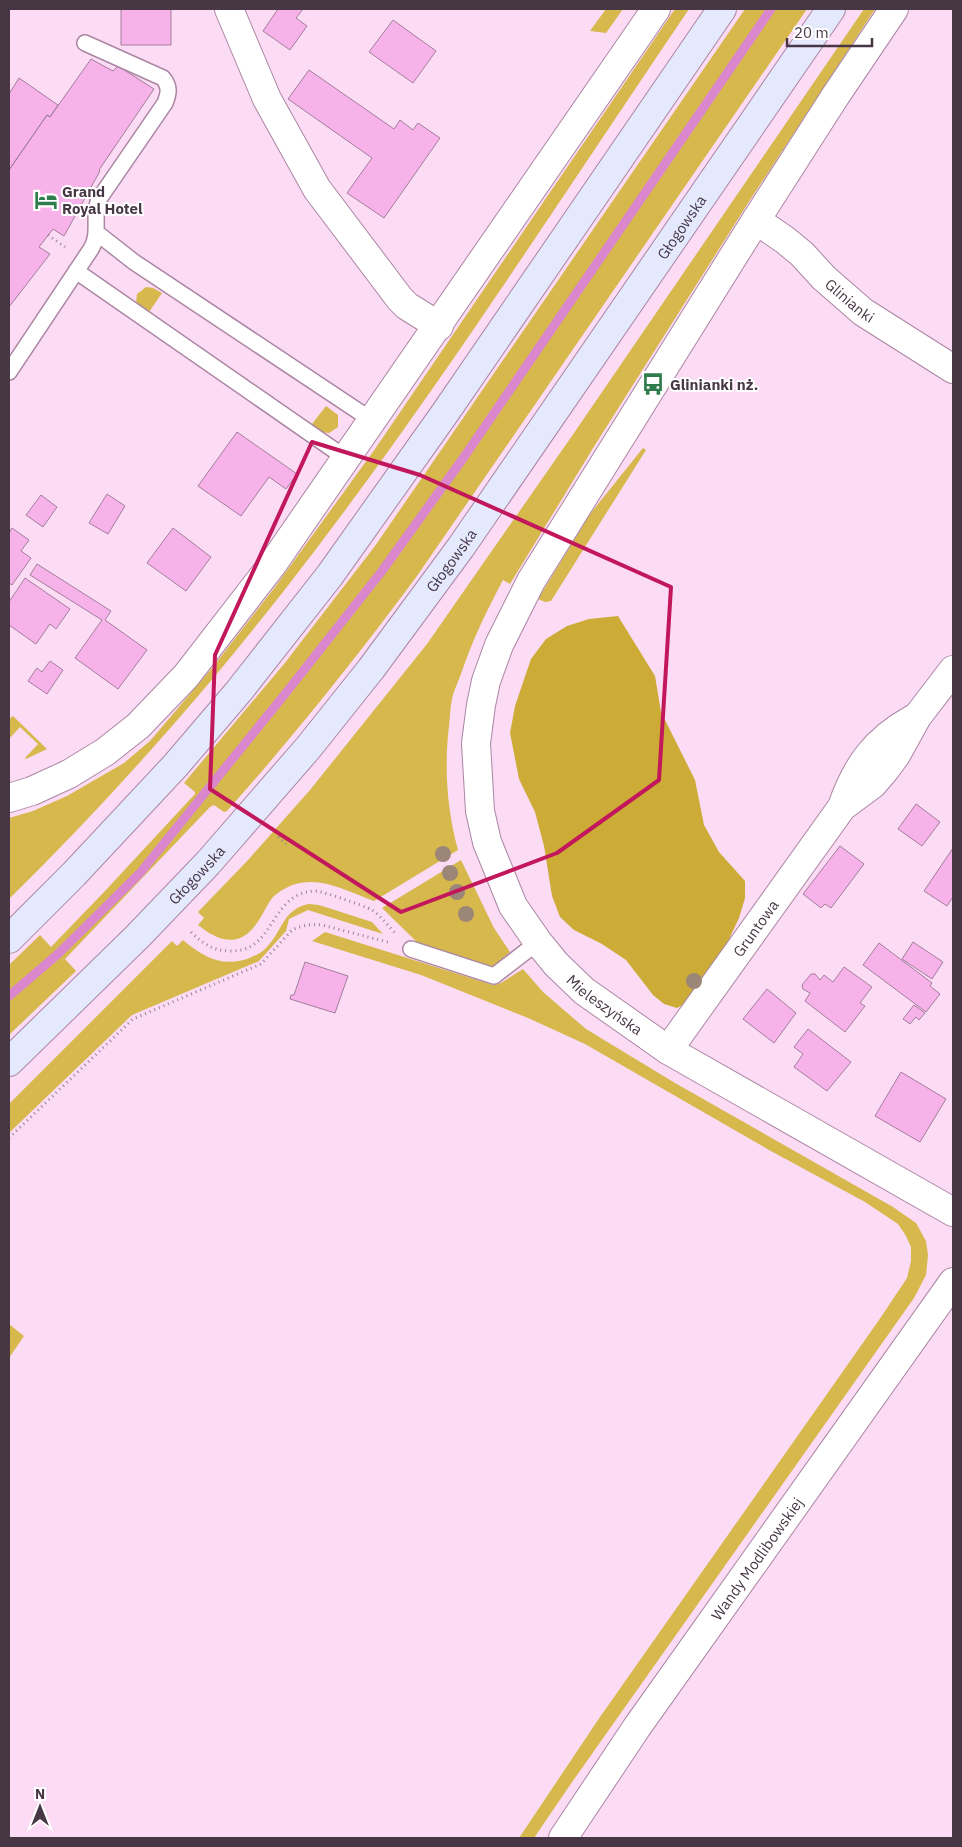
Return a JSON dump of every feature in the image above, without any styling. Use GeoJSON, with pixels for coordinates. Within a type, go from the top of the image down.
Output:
{"type":"FeatureCollection","features":[{"type":"Feature","properties":{"kind":"main road"},"geometry":{"type":"LineString","coordinates":[[9,939],[80,868],[175,766],[251,676],[330,575],[424,443],[722,9]]}},
{"type":"Feature","properties":{"kind":"main road","name":"Głogowska"},"geometry":{"type":"LineString","coordinates":[[9,1062],[138,936],[208,863],[308,748],[371,669],[428,594],[477,524],[831,9]]}},
{"type":"Feature","properties":{"kind":"street"},"geometry":{"type":"LineString","coordinates":[[228,9],[267,99],[317,189],[400,299],[407,306],[439,326]]}},
{"type":"Feature","properties":{"kind":"street"},"geometry":{"type":"LineString","coordinates":[[9,798],[32,791],[87,764],[121,740],[156,708],[186,676],[267,572],[347,459],[656,9]]}},
{"type":"Feature","properties":{"kind":"street"},"geometry":{"type":"LineString","coordinates":[[756,220],[836,94],[894,9]]}},
{"type":"Feature","properties":{"kind":"street","name":"Glinianki"},"geometry":{"type":"LineString","coordinates":[[756,220],[802,254],[824,278],[863,312],[953,369]]}},
{"type":"Feature","properties":{"kind":"street","name":"Mieleszyńska"},"geometry":{"type":"LineString","coordinates":[[756,220],[531,581],[498,644],[482,697],[476,743],[480,810],[487,842],[513,906],[556,964],[584,991],[668,1050],[953,1212]]}},
{"type":"Feature","properties":{"kind":"street","name":"Gruntowa"},"geometry":{"type":"LineString","coordinates":[[668,1050],[842,807],[873,784],[896,755],[917,717],[953,670]]}},
{"type":"Feature","properties":{"kind":"street","name":"Wandy Modlibowskiej"},"geometry":{"type":"LineString","coordinates":[[563,1838],[638,1727],[953,1282]]}},
{"type":"Feature","properties":{"kind":"lane"},"geometry":{"type":"LineString","coordinates":[[9,372],[95,243],[97,233],[95,214],[99,199],[165,103],[169,89],[163,78],[85,43]]}},
{"type":"Feature","properties":{"kind":"lane"},"geometry":{"type":"LineString","coordinates":[[97,233],[134,262],[373,421]]}},
{"type":"Feature","properties":{"kind":"lane"},"geometry":{"type":"LineString","coordinates":[[76,271],[347,459]]}},
{"type":"Feature","properties":{"kind":"lane"},"geometry":{"type":"LineString","coordinates":[[411,949],[494,976],[538,942]]}},
{"type":"Feature","properties":{"kind":"path"},"geometry":{"type":"LineString","coordinates":[[278,837],[286,844]]}},
{"type":"Feature","properties":{"kind":"path"},"geometry":{"type":"LineString","coordinates":[[191,932],[202,943],[212,949],[223,952],[242,950],[253,945],[263,937],[288,901],[304,892],[317,891],[371,910],[411,949]]}},
{"type":"Feature","properties":{"kind":"path"},"geometry":{"type":"LineString","coordinates":[[9,1138],[133,1019],[261,964],[292,930],[298,926],[312,924],[322,926],[411,949]]}},
{"type":"Feature","properties":{"kind":"highlighted area"},"geometry":{"type":"Polygon","coordinates":[[[312,442],[420,475],[671,587],[659,780],[557,853],[401,912],[210,789],[215,655],[312,442]]]}},
{"type":"Feature","properties":{"kind":"shaded area"},"geometry":{"type":"Polygon","coordinates":[[[606,9],[623,9],[606,33],[590,31],[606,9]]]}},
{"type":"Feature","properties":{"kind":"shaded area"},"geometry":{"type":"Polygon","coordinates":[[[675,9],[689,9],[441,377],[337,521],[251,632],[185,711],[81,826],[9,899],[9,818],[33,811],[67,796],[124,763],[150,741],[212,668],[275,587],[375,449],[675,9]]]}},
{"type":"Feature","properties":{"kind":"shaded area"},"geometry":{"type":"Polygon","coordinates":[[[745,9],[807,9],[417,576],[325,696],[227,811],[224,812],[214,805],[210,807],[65,959],[76,971],[9,1035],[9,965],[40,935],[51,947],[195,794],[184,783],[284,664],[375,546],[745,9]]]}},
{"type":"Feature","properties":{"kind":"shaded area"},"geometry":{"type":"Polygon","coordinates":[[[864,9],[875,9],[750,200],[595,445],[510,584],[503,580],[486,614],[466,659],[451,706],[447,773],[451,820],[458,850],[374,901],[329,884],[300,883],[286,888],[273,897],[257,923],[243,937],[228,940],[206,931],[198,925],[204,918],[198,912],[249,859],[310,790],[427,644],[864,9]]]}},
{"type":"Feature","properties":{"kind":"shaded area"},"geometry":{"type":"Polygon","coordinates":[[[146,287],[153,288],[162,293],[149,312],[312,424],[326,406],[338,415],[338,427],[329,433],[320,432],[139,307],[136,303],[137,294],[146,287]]]}},
{"type":"Feature","properties":{"kind":"shaded area"},"geometry":{"type":"Polygon","coordinates":[[[643,448],[646,450],[551,601],[545,602],[538,599],[590,514],[643,448]]]}},
{"type":"Feature","properties":{"kind":"shaded area"},"geometry":{"type":"Polygon","coordinates":[[[618,616],[655,676],[661,712],[695,780],[704,825],[719,852],[745,881],[745,898],[739,918],[714,971],[690,1001],[677,1008],[664,1004],[653,995],[626,960],[602,944],[574,930],[560,917],[552,896],[544,846],[535,812],[519,779],[510,733],[515,706],[531,659],[546,639],[567,626],[589,619],[618,616]]]}},
{"type":"Feature","properties":{"kind":"shaded area"},"geometry":{"type":"Polygon","coordinates":[[[13,716],[47,749],[26,759],[38,744],[20,727],[9,739],[9,719],[13,716]]]}},
{"type":"Feature","properties":{"kind":"shaded area"},"geometry":{"type":"Polygon","coordinates":[[[461,860],[494,928],[510,952],[490,969],[422,947],[382,908],[461,860]]]}},
{"type":"Feature","properties":{"kind":"shaded area"},"geometry":{"type":"Polygon","coordinates":[[[309,904],[319,905],[372,922],[383,934],[308,910],[289,919],[286,931],[259,961],[132,1015],[9,1133],[9,1104],[172,941],[177,946],[183,940],[205,956],[221,961],[229,962],[247,959],[265,949],[294,910],[309,904]]]}},
{"type":"Feature","properties":{"kind":"shaded area"},"geometry":{"type":"Polygon","coordinates":[[[325,932],[493,985],[501,983],[523,969],[543,992],[586,1029],[675,1083],[893,1207],[916,1223],[926,1241],[928,1255],[926,1275],[914,1298],[534,1838],[519,1838],[600,1717],[907,1278],[911,1261],[911,1247],[898,1224],[865,1202],[769,1150],[585,1044],[528,1018],[421,975],[312,941],[325,932]]]}},
{"type":"Feature","properties":{"kind":"shaded area"},"geometry":{"type":"Polygon","coordinates":[[[9,1324],[24,1336],[9,1358],[9,1324]]]}},
{"type":"Feature","properties":{"kind":"building"},"geometry":{"type":"Polygon","coordinates":[[[121,9],[171,9],[171,45],[121,45],[121,9]]]}},
{"type":"Feature","properties":{"kind":"building"},"geometry":{"type":"Polygon","coordinates":[[[278,9],[303,9],[296,18],[307,26],[290,50],[263,31],[278,9]]]}},
{"type":"Feature","properties":{"kind":"building"},"geometry":{"type":"Polygon","coordinates":[[[393,20],[436,51],[413,83],[369,52],[393,20]]]}},
{"type":"Feature","properties":{"kind":"building","name":"Grand Royal Hotel"},"geometry":{"type":"Polygon","coordinates":[[[91,59],[113,71],[118,66],[154,89],[99,170],[64,236],[53,229],[39,247],[50,254],[9,307],[9,170],[47,115],[50,117],[91,59]]]}},
{"type":"Feature","properties":{"kind":"building"},"geometry":{"type":"Polygon","coordinates":[[[309,70],[394,129],[400,120],[413,130],[418,123],[440,138],[384,218],[347,193],[372,158],[288,99],[309,70]]]}},
{"type":"Feature","properties":{"kind":"building"},"geometry":{"type":"Polygon","coordinates":[[[19,78],[58,105],[50,117],[47,115],[9,170],[9,94],[19,78]]]}},
{"type":"Feature","properties":{"kind":"building"},"geometry":{"type":"Polygon","coordinates":[[[237,432],[297,474],[286,489],[269,477],[241,516],[198,486],[237,432]]]}},
{"type":"Feature","properties":{"kind":"building"},"geometry":{"type":"Polygon","coordinates":[[[107,494],[125,506],[108,534],[89,523],[107,494]]]}},
{"type":"Feature","properties":{"kind":"building"},"geometry":{"type":"Polygon","coordinates":[[[41,495],[57,507],[43,527],[26,515],[41,495]]]}},
{"type":"Feature","properties":{"kind":"building"},"geometry":{"type":"Polygon","coordinates":[[[12,528],[29,540],[21,551],[31,558],[12,585],[9,583],[9,533],[12,528]]]}},
{"type":"Feature","properties":{"kind":"building"},"geometry":{"type":"Polygon","coordinates":[[[173,528],[211,557],[186,591],[147,563],[173,528]]]}},
{"type":"Feature","properties":{"kind":"building"},"geometry":{"type":"Polygon","coordinates":[[[37,564],[111,611],[105,620],[147,650],[118,689],[75,658],[102,620],[30,575],[37,564]]]}},
{"type":"Feature","properties":{"kind":"building"},"geometry":{"type":"Polygon","coordinates":[[[25,578],[70,609],[56,629],[50,624],[36,644],[9,625],[9,602],[25,578]]]}},
{"type":"Feature","properties":{"kind":"building"},"geometry":{"type":"Polygon","coordinates":[[[50,661],[63,670],[47,694],[28,681],[37,668],[42,672],[50,661]]]}},
{"type":"Feature","properties":{"kind":"building"},"geometry":{"type":"Polygon","coordinates":[[[916,804],[940,822],[922,846],[898,829],[916,804]]]}},
{"type":"Feature","properties":{"kind":"building"},"geometry":{"type":"Polygon","coordinates":[[[840,846],[864,864],[831,908],[825,904],[821,908],[803,894],[840,846]]]}},
{"type":"Feature","properties":{"kind":"building"},"geometry":{"type":"Polygon","coordinates":[[[953,848],[953,897],[947,906],[924,891],[953,848]]]}},
{"type":"Feature","properties":{"kind":"building"},"geometry":{"type":"Polygon","coordinates":[[[913,942],[943,962],[932,979],[902,959],[913,942]]]}},
{"type":"Feature","properties":{"kind":"building"},"geometry":{"type":"Polygon","coordinates":[[[879,943],[932,983],[930,986],[940,994],[926,1012],[863,965],[879,943]]]}},
{"type":"Feature","properties":{"kind":"building"},"geometry":{"type":"Polygon","coordinates":[[[305,962],[348,976],[335,1013],[290,999],[291,995],[294,995],[305,962]]]}},
{"type":"Feature","properties":{"kind":"building"},"geometry":{"type":"Polygon","coordinates":[[[844,967],[872,987],[860,1003],[865,1006],[845,1032],[805,1001],[810,993],[803,989],[802,985],[811,974],[815,974],[820,980],[824,975],[833,982],[844,967]]]}},
{"type":"Feature","properties":{"kind":"building"},"geometry":{"type":"Polygon","coordinates":[[[767,989],[796,1013],[774,1043],[743,1019],[767,989]]]}},
{"type":"Feature","properties":{"kind":"building"},"geometry":{"type":"Polygon","coordinates":[[[914,1005],[925,1013],[919,1020],[916,1017],[910,1024],[903,1019],[914,1005]]]}},
{"type":"Feature","properties":{"kind":"building"},"geometry":{"type":"Polygon","coordinates":[[[808,1029],[851,1062],[827,1091],[794,1067],[803,1054],[794,1047],[808,1029]]]}},
{"type":"Feature","properties":{"kind":"building"},"geometry":{"type":"Polygon","coordinates":[[[901,1072],[946,1099],[920,1142],[875,1116],[901,1072]]]}},
{"type":"Feature","properties":{"kind":"waterway"},"geometry":{"type":"LineString","coordinates":[[9,996],[58,954],[140,873],[382,571],[464,457],[771,9]]}},
{"type":"Feature","properties":{"kind":"place","name":"Grand Royal Hotel"},"geometry":{"type":"Point","coordinates":[46,200]}},
{"type":"Feature","properties":{"kind":"place","name":"Glinianki nż."},"geometry":{"type":"Point","coordinates":[653,384]}}]}
